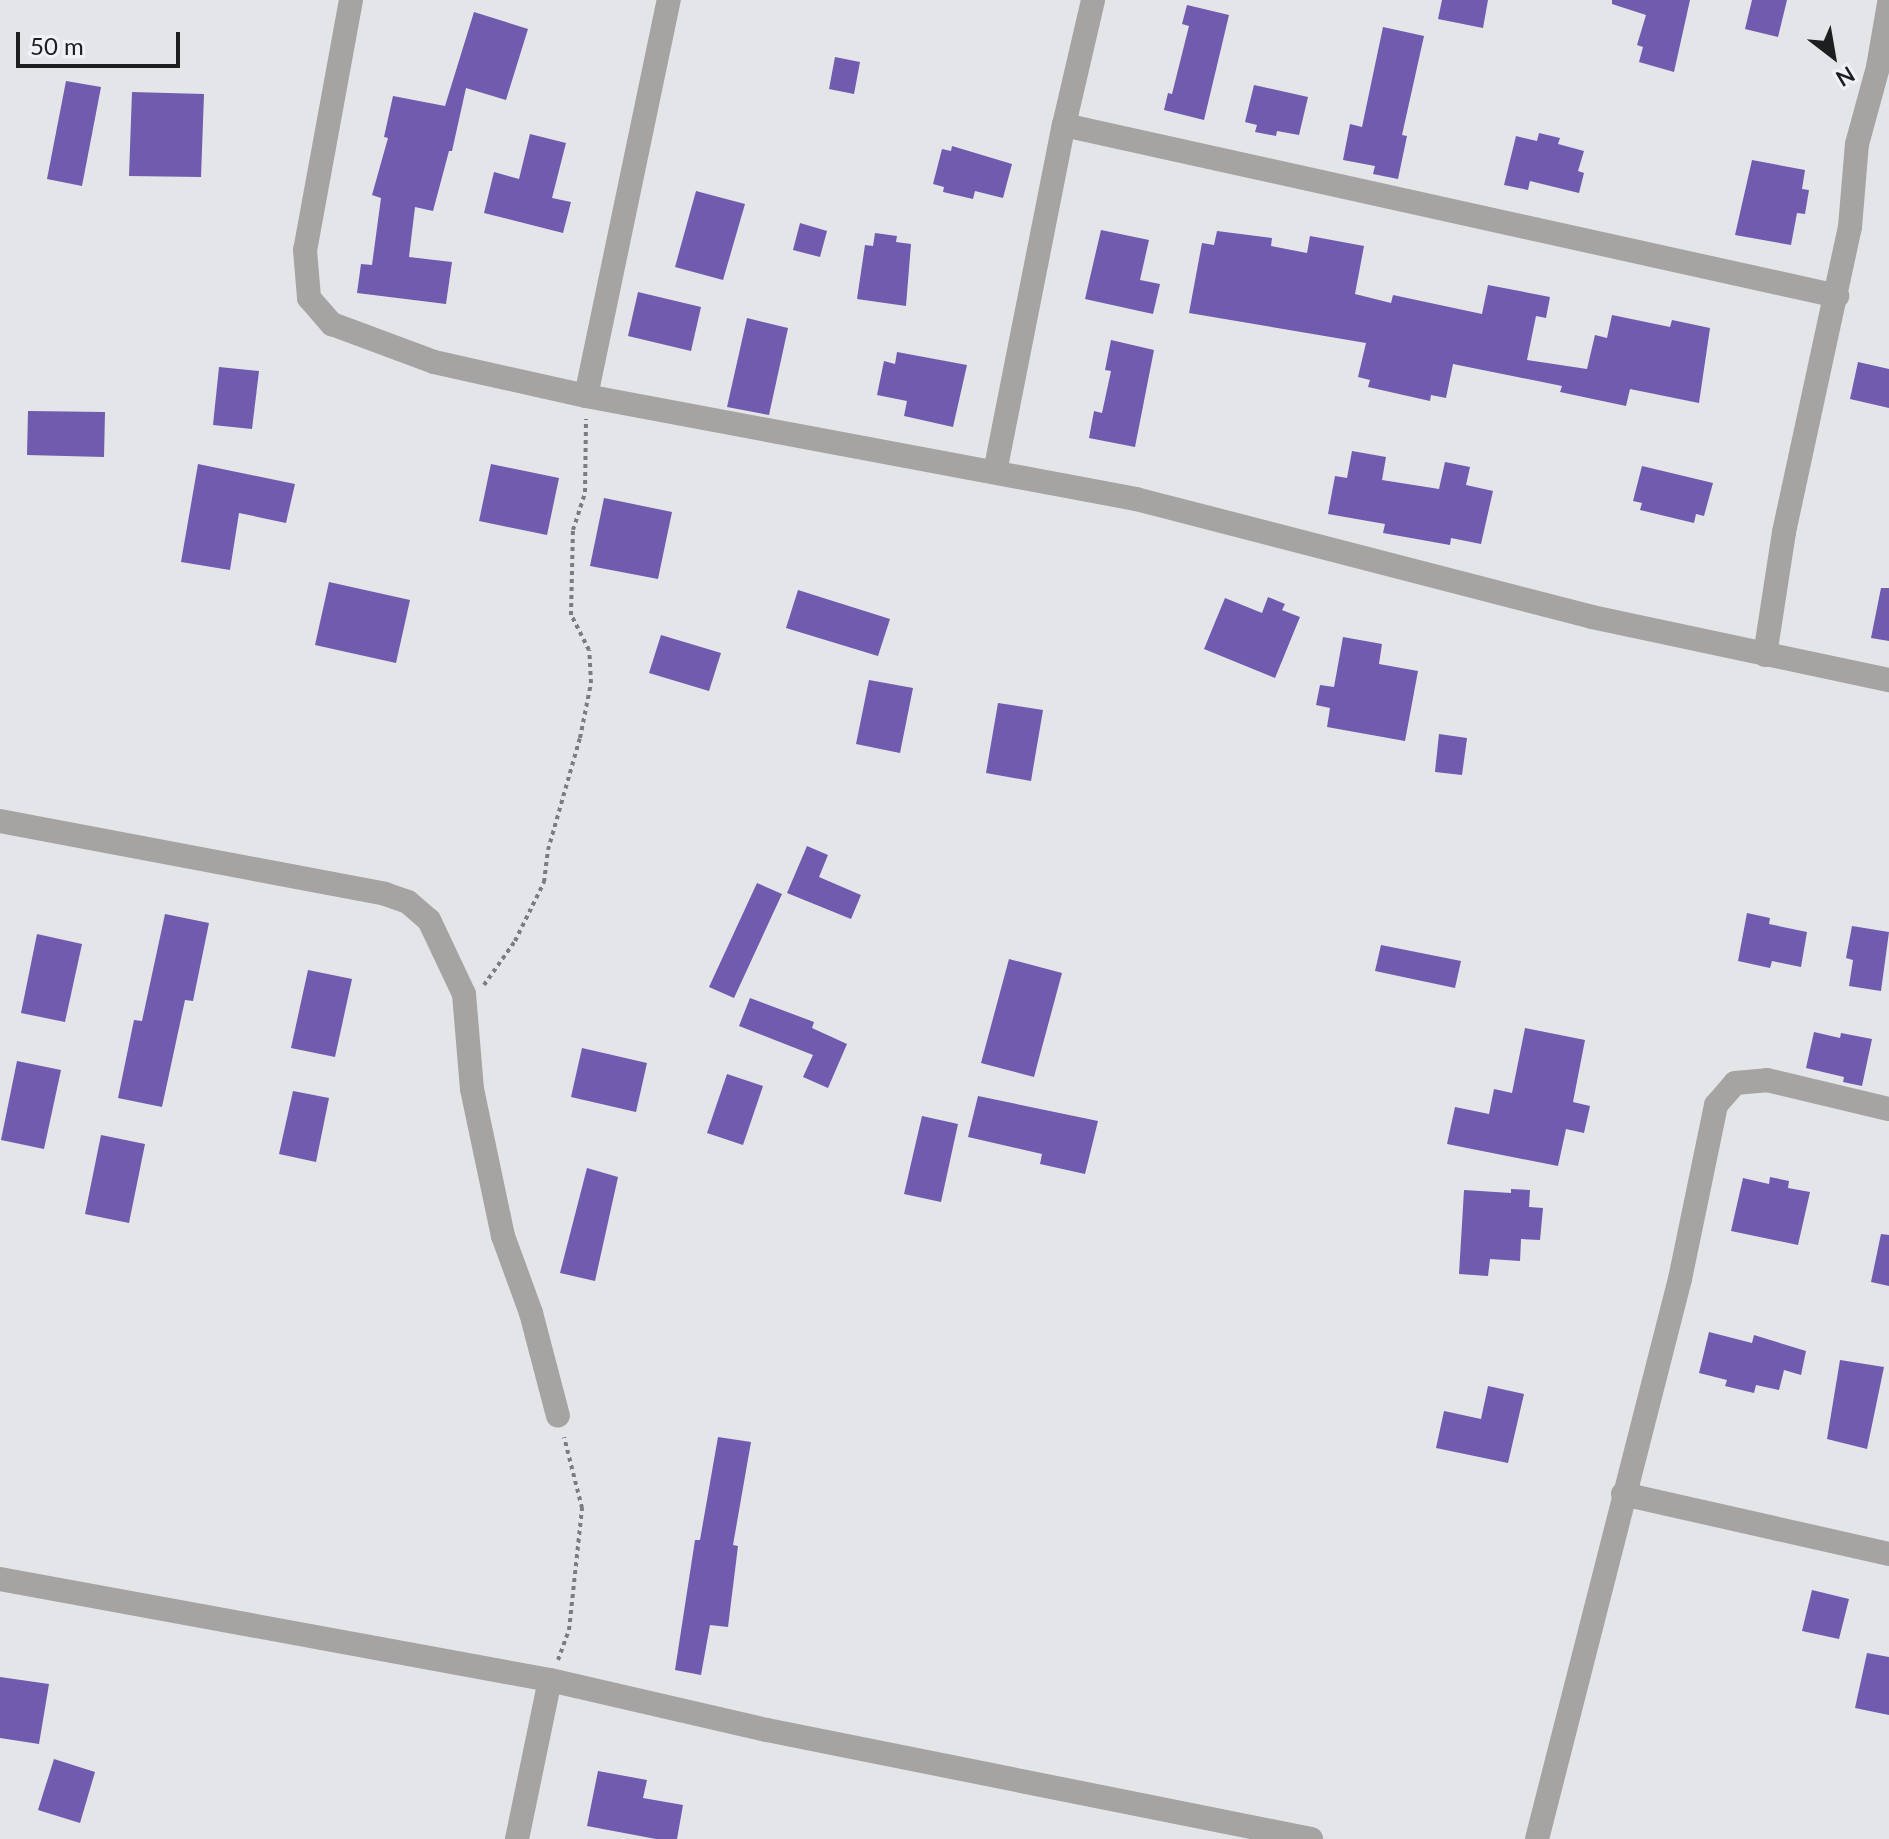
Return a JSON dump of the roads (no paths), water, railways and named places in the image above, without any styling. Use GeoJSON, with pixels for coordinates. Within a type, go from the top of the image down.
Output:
{"type":"FeatureCollection","features":[{"type":"Feature","properties":{"kind":"street"},"geometry":{"type":"LineString","coordinates":[[351,0],[305,250],[309,298],[332,324],[434,362],[586,396],[1136,499],[1592,617],[1889,680]]}},
{"type":"Feature","properties":{"kind":"street"},"geometry":{"type":"LineString","coordinates":[[586,396],[669,0]]}},
{"type":"Feature","properties":{"kind":"street"},"geometry":{"type":"LineString","coordinates":[[995,472],[1064,125],[1093,0]]}},
{"type":"Feature","properties":{"kind":"street"},"geometry":{"type":"LineString","coordinates":[[1765,655],[1784,532],[1850,227],[1857,144],[1884,68],[1889,3]]}},
{"type":"Feature","properties":{"kind":"street"},"geometry":{"type":"LineString","coordinates":[[1064,125],[1837,296]]}},
{"type":"Feature","properties":{"kind":"street"},"geometry":{"type":"LineString","coordinates":[[0,821],[356,887],[408,902],[429,920],[464,994],[472,1089],[503,1236],[531,1313],[558,1416]]}},
{"type":"Feature","properties":{"kind":"street"},"geometry":{"type":"LineString","coordinates":[[1537,1839],[1680,1279],[1716,1105],[1735,1083],[1767,1080],[1889,1109]]}},
{"type":"Feature","properties":{"kind":"street"},"geometry":{"type":"LineString","coordinates":[[1623,1494],[1889,1554]]}},
{"type":"Feature","properties":{"kind":"street"},"geometry":{"type":"LineString","coordinates":[[0,1579],[550,1680],[767,1730],[1272,1836],[1311,1839]]}},
{"type":"Feature","properties":{"kind":"street"},"geometry":{"type":"LineString","coordinates":[[517,1839],[550,1680]]}}]}
